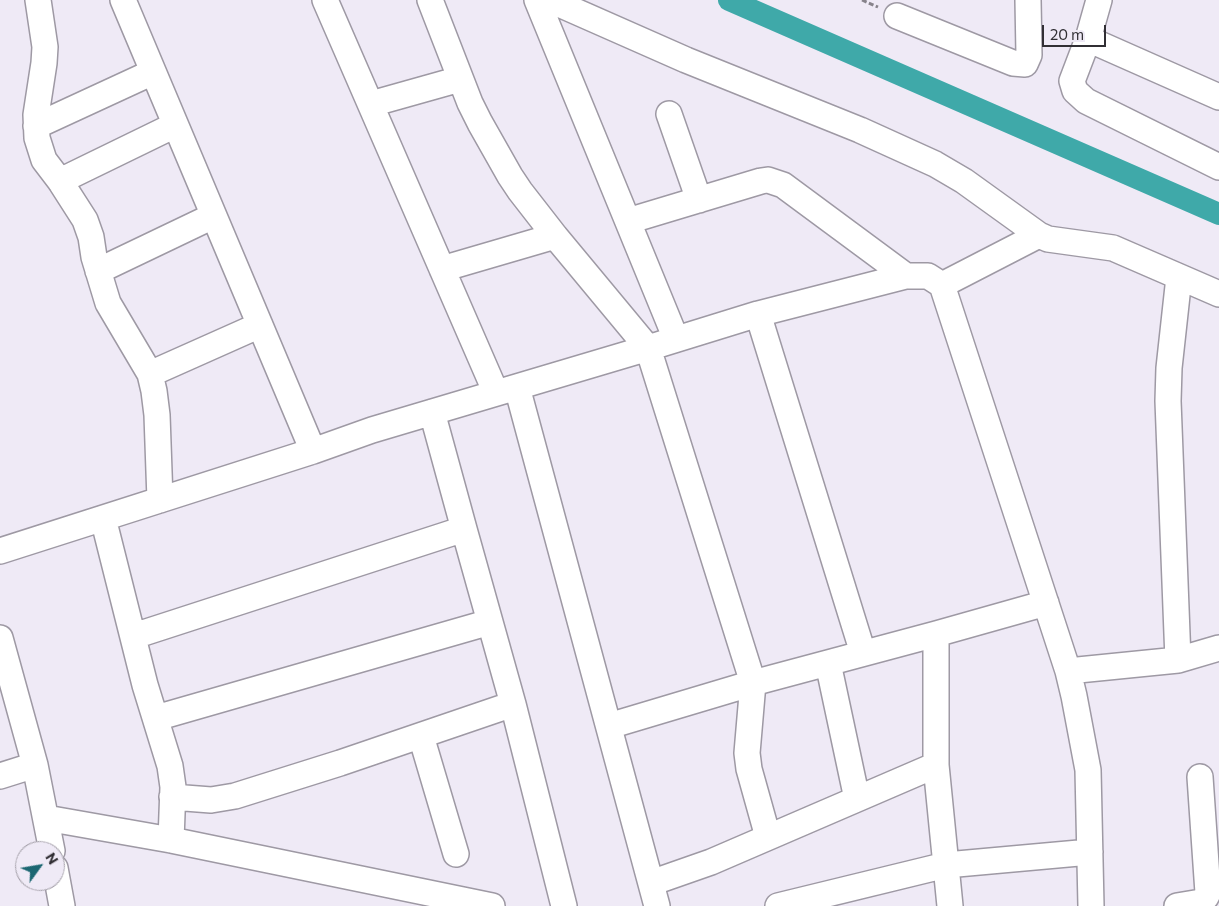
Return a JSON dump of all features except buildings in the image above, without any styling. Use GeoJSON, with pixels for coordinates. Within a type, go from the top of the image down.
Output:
{"type":"FeatureCollection","features":[{"type":"Feature","properties":{"kind":"street"},"geometry":{"type":"LineString","coordinates":[[38,0],[45,47],[36,115],[37,138],[44,160],[85,220],[108,303],[150,374],[157,415],[160,500]]}},
{"type":"Feature","properties":{"kind":"street"},"geometry":{"type":"LineString","coordinates":[[123,0],[312,451]]}},
{"type":"Feature","properties":{"kind":"street"},"geometry":{"type":"LineString","coordinates":[[325,0],[442,269],[507,390],[609,726],[654,894],[711,862],[936,765]]}},
{"type":"Feature","properties":{"kind":"street"},"geometry":{"type":"LineString","coordinates":[[430,0],[460,79],[480,123],[510,176],[555,236],[648,348],[753,683],[747,753],[768,837]]}},
{"type":"Feature","properties":{"kind":"street"},"geometry":{"type":"LineString","coordinates":[[538,0],[676,339]]}},
{"type":"Feature","properties":{"kind":"street"},"geometry":{"type":"LineString","coordinates":[[550,0],[686,60],[860,130],[909,152],[964,181],[1039,236],[1048,239],[1113,248],[1219,294]]}},
{"type":"Feature","properties":{"kind":"street"},"geometry":{"type":"LineString","coordinates":[[897,16],[1013,63],[1025,64],[1029,56],[1028,0]]}},
{"type":"Feature","properties":{"kind":"street"},"geometry":{"type":"LineString","coordinates":[[1098,0],[1088,39],[1072,81],[1075,91],[1086,101],[1219,167]]}},
{"type":"Feature","properties":{"kind":"street"},"geometry":{"type":"LineString","coordinates":[[1088,39],[1219,97]]}},
{"type":"Feature","properties":{"kind":"street"},"geometry":{"type":"LineString","coordinates":[[36,126],[152,72]]}},
{"type":"Feature","properties":{"kind":"street"},"geometry":{"type":"LineString","coordinates":[[371,104],[460,79]]}},
{"type":"Feature","properties":{"kind":"street"},"geometry":{"type":"LineString","coordinates":[[669,114],[699,200]]}},
{"type":"Feature","properties":{"kind":"street"},"geometry":{"type":"LineString","coordinates":[[60,181],[175,125]]}},
{"type":"Feature","properties":{"kind":"street"},"geometry":{"type":"LineString","coordinates":[[628,220],[768,180],[784,185],[906,276]]}},
{"type":"Feature","properties":{"kind":"street"},"geometry":{"type":"LineString","coordinates":[[98,272],[214,216]]}},
{"type":"Feature","properties":{"kind":"street"},"geometry":{"type":"LineString","coordinates":[[442,269],[555,236]]}},
{"type":"Feature","properties":{"kind":"street"},"geometry":{"type":"LineString","coordinates":[[942,285],[1039,236]]}},
{"type":"Feature","properties":{"kind":"street"},"geometry":{"type":"LineString","coordinates":[[0,551],[372,430],[758,314],[906,276],[928,276],[942,285],[1068,671],[1088,770],[1091,906]]}},
{"type":"Feature","properties":{"kind":"street"},"geometry":{"type":"LineString","coordinates":[[1178,660],[1168,401],[1169,368],[1179,277]]}},
{"type":"Feature","properties":{"kind":"street"},"geometry":{"type":"LineString","coordinates":[[758,314],[864,653]]}},
{"type":"Feature","properties":{"kind":"street"},"geometry":{"type":"LineString","coordinates":[[150,374],[260,325]]}},
{"type":"Feature","properties":{"kind":"street"},"geometry":{"type":"LineString","coordinates":[[432,412],[513,704],[564,906]]}},
{"type":"Feature","properties":{"kind":"street"},"geometry":{"type":"LineString","coordinates":[[103,518],[134,636],[140,668],[170,766],[172,777],[171,840]]}},
{"type":"Feature","properties":{"kind":"street"},"geometry":{"type":"LineString","coordinates":[[134,636],[464,529]]}},
{"type":"Feature","properties":{"kind":"street"},"geometry":{"type":"LineString","coordinates":[[609,726],[753,683],[1046,603]]}},
{"type":"Feature","properties":{"kind":"street"},"geometry":{"type":"LineString","coordinates":[[156,718],[490,622]]}},
{"type":"Feature","properties":{"kind":"street"},"geometry":{"type":"LineString","coordinates":[[936,634],[936,765],[950,906]]}},
{"type":"Feature","properties":{"kind":"street"},"geometry":{"type":"LineString","coordinates":[[0,638],[5,676],[35,765],[50,841]]}},
{"type":"Feature","properties":{"kind":"street"},"geometry":{"type":"LineString","coordinates":[[1068,671],[1178,660],[1219,648]]}},
{"type":"Feature","properties":{"kind":"street"},"geometry":{"type":"LineString","coordinates":[[828,663],[857,799]]}},
{"type":"Feature","properties":{"kind":"street"},"geometry":{"type":"LineString","coordinates":[[172,797],[211,800],[234,796],[332,766],[513,704]]}},
{"type":"Feature","properties":{"kind":"street"},"geometry":{"type":"LineString","coordinates":[[421,736],[456,854]]}},
{"type":"Feature","properties":{"kind":"street"},"geometry":{"type":"LineString","coordinates":[[0,776],[35,765]]}},
{"type":"Feature","properties":{"kind":"street"},"geometry":{"type":"LineString","coordinates":[[1177,906],[1201,902],[1208,893],[1200,777]]}},
{"type":"Feature","properties":{"kind":"street"},"geometry":{"type":"LineString","coordinates":[[46,818],[171,840],[492,906]]}},
{"type":"Feature","properties":{"kind":"street"},"geometry":{"type":"LineString","coordinates":[[778,906],[946,865],[1090,852]]}},
{"type":"Feature","properties":{"kind":"street"},"geometry":{"type":"LineString","coordinates":[[59,891],[62,906]]}},
{"type":"Feature","properties":{"kind":"waterway"},"geometry":{"type":"LineString","coordinates":[[729,0],[1219,214]]}}]}
